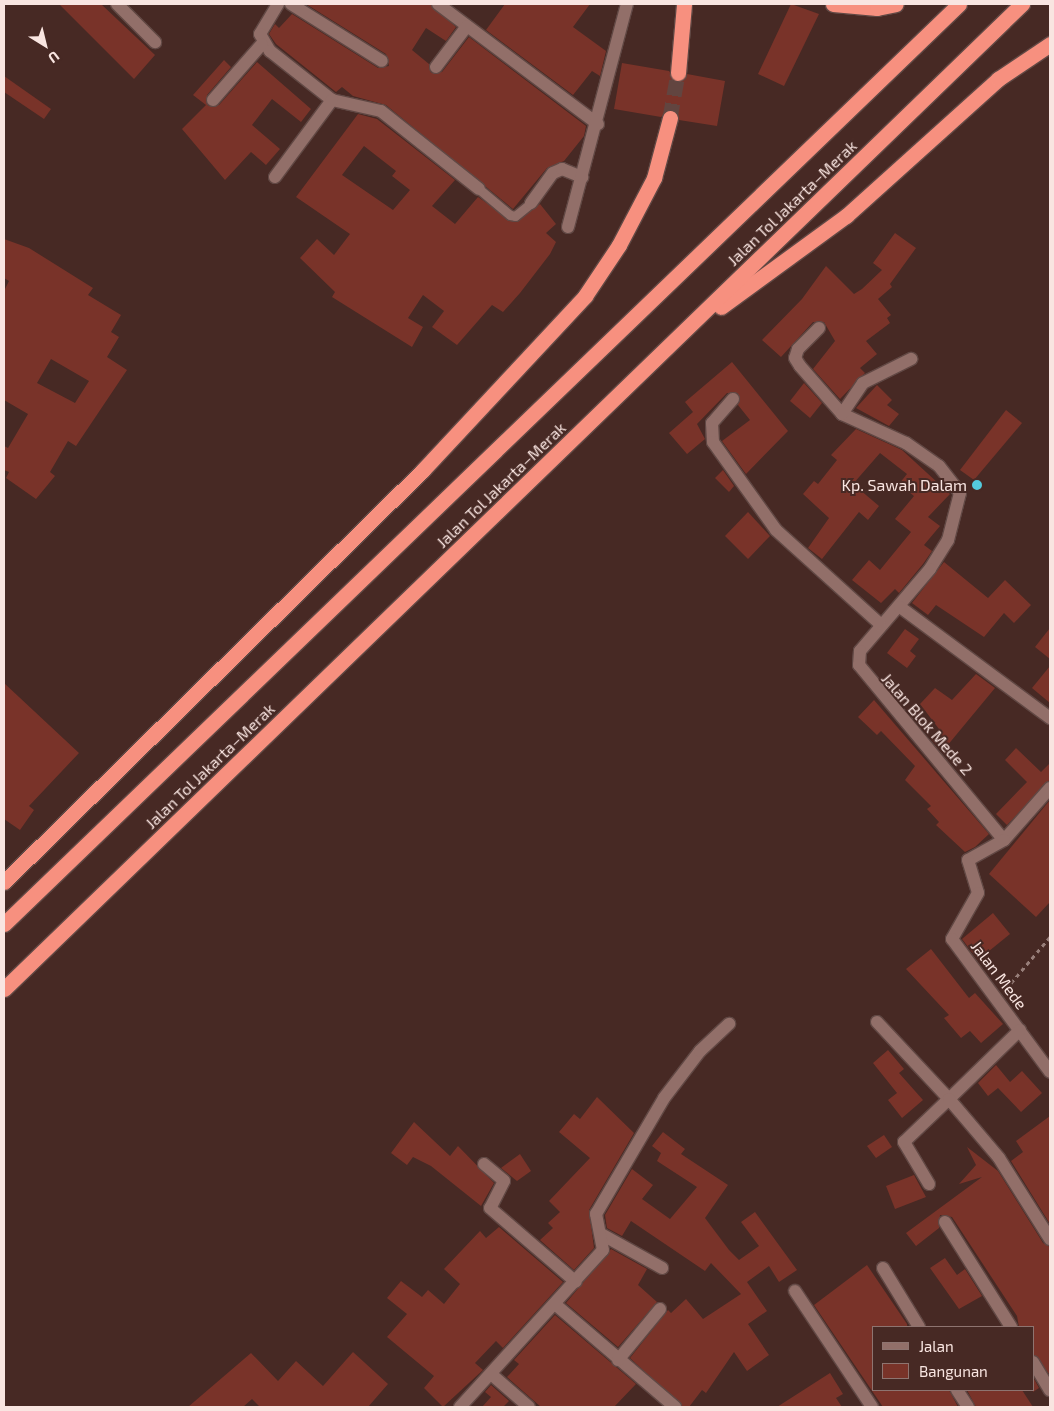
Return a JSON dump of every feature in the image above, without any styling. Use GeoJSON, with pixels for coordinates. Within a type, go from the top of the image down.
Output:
{"type":"FeatureCollection","features":[{"type":"Feature","properties":{"kind":"highway"},"geometry":{"type":"LineString","coordinates":[[678,73],[684,4]]}},
{"type":"Feature","properties":{"kind":"highway"},"geometry":{"type":"LineString","coordinates":[[833,4],[870,8],[896,4]]}},
{"type":"Feature","properties":{"kind":"highway","name":"Jalan Tol Jakarta–Merak"},"geometry":{"type":"LineString","coordinates":[[4,924],[959,4]]}},
{"type":"Feature","properties":{"kind":"highway","name":"Jalan Tol Jakarta–Merak"},"geometry":{"type":"LineString","coordinates":[[4,990],[1022,4]]}},
{"type":"Feature","properties":{"kind":"highway"},"geometry":{"type":"LineString","coordinates":[[683,334],[846,216],[998,79],[1050,44]]}},
{"type":"Feature","properties":{"kind":"highway"},"geometry":{"type":"LineString","coordinates":[[4,882],[423,470],[585,296],[619,245],[654,178],[670,118]]}},
{"type":"Feature","properties":{"kind":"street"},"geometry":{"type":"LineString","coordinates":[[117,4],[155,42]]}},
{"type":"Feature","properties":{"kind":"street"},"geometry":{"type":"LineString","coordinates":[[278,4],[260,34],[262,44],[332,100],[381,111],[478,189]]}},
{"type":"Feature","properties":{"kind":"street"},"geometry":{"type":"LineString","coordinates":[[291,4],[382,61]]}},
{"type":"Feature","properties":{"kind":"street"},"geometry":{"type":"LineString","coordinates":[[438,4],[598,124]]}},
{"type":"Feature","properties":{"kind":"street"},"geometry":{"type":"LineString","coordinates":[[568,226],[598,124],[627,4]]}},
{"type":"Feature","properties":{"kind":"street"},"geometry":{"type":"LineString","coordinates":[[436,67],[467,26]]}},
{"type":"Feature","properties":{"kind":"street"},"geometry":{"type":"LineString","coordinates":[[213,100],[262,44]]}},
{"type":"Feature","properties":{"kind":"street"},"geometry":{"type":"LineString","coordinates":[[275,177],[332,100]]}},
{"type":"Feature","properties":{"kind":"street"},"geometry":{"type":"LineString","coordinates":[[530,203],[553,172],[562,169],[582,177]]}},
{"type":"Feature","properties":{"kind":"street"},"geometry":{"type":"LineString","coordinates":[[819,328],[795,358],[842,414],[864,383],[911,359]]}},
{"type":"Feature","properties":{"kind":"street"},"geometry":{"type":"LineString","coordinates":[[733,399],[709,429],[714,442],[741,477],[776,530],[880,624]]}},
{"type":"Feature","properties":{"kind":"street","name":"Jalan Blok Mede 2"},"geometry":{"type":"LineString","coordinates":[[842,414],[906,443],[940,466],[960,493],[948,540],[900,606],[880,624],[860,651],[864,676],[1004,840]]}},
{"type":"Feature","properties":{"kind":"street"},"geometry":{"type":"LineString","coordinates":[[900,606],[1050,718]]}},
{"type":"Feature","properties":{"kind":"street","name":"Jalan Mede"},"geometry":{"type":"LineString","coordinates":[[1050,788],[1004,840],[968,860],[978,893],[952,939],[1050,1072]]}},
{"type":"Feature","properties":{"kind":"street"},"geometry":{"type":"LineString","coordinates":[[877,1022],[949,1099],[999,1158],[1050,1239]]}},
{"type":"Feature","properties":{"kind":"street"},"geometry":{"type":"LineString","coordinates":[[460,1407],[556,1305],[603,1250],[596,1214],[664,1098],[700,1051],[728,1024]]}},
{"type":"Feature","properties":{"kind":"street"},"geometry":{"type":"LineString","coordinates":[[929,1184],[904,1142],[1020,1030]]}},
{"type":"Feature","properties":{"kind":"street"},"geometry":{"type":"LineString","coordinates":[[484,1164],[504,1181],[490,1208],[576,1282]]}},
{"type":"Feature","properties":{"kind":"street"},"geometry":{"type":"LineString","coordinates":[[945,1222],[1010,1326]]}},
{"type":"Feature","properties":{"kind":"street"},"geometry":{"type":"LineString","coordinates":[[601,1234],[662,1268]]}},
{"type":"Feature","properties":{"kind":"street"},"geometry":{"type":"LineString","coordinates":[[884,1268],[918,1326]]}},
{"type":"Feature","properties":{"kind":"street"},"geometry":{"type":"LineString","coordinates":[[795,1291],[872,1407]]}},
{"type":"Feature","properties":{"kind":"street"},"geometry":{"type":"LineString","coordinates":[[556,1305],[670,1406]]}},
{"type":"Feature","properties":{"kind":"street"},"geometry":{"type":"LineString","coordinates":[[618,1360],[660,1309]]}},
{"type":"Feature","properties":{"kind":"street"},"geometry":{"type":"LineString","coordinates":[[1034,1364],[1050,1390]]}},
{"type":"Feature","properties":{"kind":"street"},"geometry":{"type":"LineString","coordinates":[[491,1374],[528,1407]]}},
{"type":"Feature","properties":{"kind":"street"},"geometry":{"type":"LineString","coordinates":[[958,1391],[968,1407]]}},
{"type":"Feature","properties":{"kind":"lane"},"geometry":{"type":"LineString","coordinates":[[478,189],[515,216],[530,203]]}},
{"type":"Feature","properties":{"kind":"path"},"geometry":{"type":"LineString","coordinates":[[996,999],[1021,977],[1050,937]]}},
{"type":"Feature","properties":{"kind":"building"},"geometry":{"type":"Polygon","coordinates":[[[59,4],[101,4],[155,55],[134,79],[59,4]]]}},
{"type":"Feature","properties":{"kind":"building"},"geometry":{"type":"Polygon","coordinates":[[[306,4],[430,4],[456,27],[446,41],[426,28],[412,50],[429,64],[431,73],[442,72],[469,37],[586,126],[584,136],[564,161],[547,168],[513,209],[386,105],[353,96],[342,87],[336,92],[276,44],[269,34],[275,24],[279,28],[292,14],[378,68],[389,66],[386,54],[306,4]]]}},
{"type":"Feature","properties":{"kind":"building"},"geometry":{"type":"Polygon","coordinates":[[[505,4],[590,4],[573,27],[606,51],[600,76],[592,71],[573,95],[486,30],[505,4]]]}},
{"type":"Feature","properties":{"kind":"building"},"geometry":{"type":"Polygon","coordinates":[[[791,4],[819,14],[784,86],[758,74],[791,4]]]}},
{"type":"Feature","properties":{"kind":"building"},"geometry":{"type":"Polygon","coordinates":[[[224,60],[231,67],[207,95],[208,106],[219,105],[257,62],[311,109],[301,122],[272,99],[252,125],[280,149],[266,165],[251,152],[225,180],[182,129],[206,105],[193,95],[224,60]]]}},
{"type":"Feature","properties":{"kind":"building"},"geometry":{"type":"Polygon","coordinates":[[[622,63],[669,71],[677,82],[687,74],[725,81],[717,126],[679,120],[672,109],[661,117],[614,109],[622,63]]]}},
{"type":"Feature","properties":{"kind":"building"},"geometry":{"type":"Polygon","coordinates":[[[4,76],[51,109],[44,119],[4,92],[4,76]]]}},
{"type":"Feature","properties":{"kind":"building"},"geometry":{"type":"Polygon","coordinates":[[[358,114],[377,119],[455,180],[432,206],[455,224],[478,197],[514,222],[540,204],[556,224],[546,233],[556,242],[550,254],[503,312],[492,305],[457,345],[432,327],[444,311],[423,295],[408,318],[423,327],[412,347],[332,297],[335,292],[300,258],[317,239],[334,255],[350,234],[296,197],[358,114]],[[364,146],[342,175],[393,210],[410,190],[392,176],[396,171],[364,146]]]}},
{"type":"Feature","properties":{"kind":"building"},"geometry":{"type":"Polygon","coordinates":[[[895,233],[916,248],[890,284],[892,287],[878,299],[891,315],[887,318],[890,323],[866,341],[877,354],[860,368],[865,373],[840,399],[813,369],[835,341],[824,322],[813,322],[781,357],[762,340],[802,299],[826,266],[854,294],[862,289],[882,270],[873,263],[895,233]]]}},
{"type":"Feature","properties":{"kind":"building"},"geometry":{"type":"Polygon","coordinates":[[[4,239],[29,248],[93,288],[88,295],[121,315],[111,332],[119,337],[107,357],[127,370],[76,446],[68,441],[50,472],[55,476],[36,499],[6,478],[9,472],[4,470],[4,446],[8,448],[28,414],[4,400],[4,291],[9,281],[4,278],[4,239]],[[51,359],[37,383],[75,403],[89,381],[51,359]]]}},
{"type":"Feature","properties":{"kind":"building"},"geometry":{"type":"Polygon","coordinates":[[[732,362],[788,431],[746,474],[722,441],[750,420],[738,405],[738,393],[727,393],[697,424],[705,439],[687,454],[669,433],[693,412],[685,402],[732,362]]]}},
{"type":"Feature","properties":{"kind":"building"},"geometry":{"type":"Polygon","coordinates":[[[804,383],[822,403],[810,418],[790,401],[804,383]]]}},
{"type":"Feature","properties":{"kind":"building"},"geometry":{"type":"Polygon","coordinates":[[[877,385],[892,400],[887,405],[899,414],[889,426],[856,408],[877,385]]]}},
{"type":"Feature","properties":{"kind":"building"},"geometry":{"type":"Polygon","coordinates":[[[1006,410],[1022,423],[974,480],[960,470],[1006,410]]]}},
{"type":"Feature","properties":{"kind":"building"},"geometry":{"type":"Polygon","coordinates":[[[856,429],[902,450],[950,494],[928,517],[940,526],[924,545],[932,551],[899,593],[895,589],[881,603],[852,580],[869,560],[880,570],[911,532],[895,519],[914,496],[899,484],[907,474],[880,453],[853,484],[879,506],[868,520],[859,512],[822,559],[808,548],[829,518],[803,494],[814,481],[818,484],[837,460],[831,455],[856,429]]]}},
{"type":"Feature","properties":{"kind":"building"},"geometry":{"type":"Polygon","coordinates":[[[723,470],[734,486],[729,492],[715,478],[723,470]]]}},
{"type":"Feature","properties":{"kind":"building"},"geometry":{"type":"Polygon","coordinates":[[[748,512],[770,536],[748,559],[725,536],[748,512]]]}},
{"type":"Feature","properties":{"kind":"building"},"geometry":{"type":"Polygon","coordinates":[[[944,562],[988,598],[1005,580],[1031,605],[1014,623],[1004,613],[984,637],[936,605],[928,615],[912,603],[944,562]]]}},
{"type":"Feature","properties":{"kind":"building"},"geometry":{"type":"Polygon","coordinates":[[[1050,628],[1050,659],[1035,647],[1050,628]]]}},
{"type":"Feature","properties":{"kind":"building"},"geometry":{"type":"Polygon","coordinates":[[[905,629],[919,639],[910,651],[916,656],[907,668],[887,653],[905,629]]]}},
{"type":"Feature","properties":{"kind":"building"},"geometry":{"type":"Polygon","coordinates":[[[1050,666],[1050,703],[1032,688],[1050,666]]]}},
{"type":"Feature","properties":{"kind":"building"},"geometry":{"type":"Polygon","coordinates":[[[976,674],[995,688],[942,752],[930,738],[939,729],[920,704],[935,688],[952,700],[976,674]]]}},
{"type":"Feature","properties":{"kind":"building"},"geometry":{"type":"Polygon","coordinates":[[[4,683],[79,753],[29,806],[34,810],[20,830],[4,819],[4,683]]]}},
{"type":"Feature","properties":{"kind":"building"},"geometry":{"type":"Polygon","coordinates":[[[874,700],[989,834],[975,847],[965,852],[936,825],[939,822],[927,809],[931,806],[905,780],[915,766],[881,731],[877,735],[858,717],[874,700]]]}},
{"type":"Feature","properties":{"kind":"building"},"geometry":{"type":"Polygon","coordinates":[[[1016,748],[1041,772],[1050,763],[1050,780],[1007,825],[996,814],[1027,782],[1005,760],[1016,748]]]}},
{"type":"Feature","properties":{"kind":"building"},"geometry":{"type":"Polygon","coordinates":[[[1050,800],[1050,902],[1036,917],[989,874],[1050,800]]]}},
{"type":"Feature","properties":{"kind":"building"},"geometry":{"type":"Polygon","coordinates":[[[993,913],[1010,934],[978,960],[962,939],[993,913]]]}},
{"type":"Feature","properties":{"kind":"building"},"geometry":{"type":"Polygon","coordinates":[[[931,949],[969,998],[975,993],[1003,1024],[981,1043],[970,1031],[961,1038],[944,1018],[949,1015],[906,969],[931,949]]]}},
{"type":"Feature","properties":{"kind":"building"},"geometry":{"type":"Polygon","coordinates":[[[888,1050],[904,1069],[899,1073],[923,1100],[902,1118],[888,1100],[897,1093],[873,1063],[888,1050]]]}},
{"type":"Feature","properties":{"kind":"building"},"geometry":{"type":"Polygon","coordinates":[[[996,1065],[1010,1082],[1022,1071],[1042,1093],[1021,1112],[998,1088],[988,1096],[978,1083],[996,1065]]]}},
{"type":"Feature","properties":{"kind":"building"},"geometry":{"type":"Polygon","coordinates":[[[597,1097],[634,1133],[589,1210],[594,1248],[574,1270],[540,1240],[553,1228],[548,1223],[560,1212],[549,1201],[590,1158],[559,1132],[574,1114],[580,1119],[597,1097]]]}},
{"type":"Feature","properties":{"kind":"building"},"geometry":{"type":"Polygon","coordinates":[[[1050,1116],[1050,1224],[1011,1161],[1023,1152],[1016,1141],[1050,1116]]]}},
{"type":"Feature","properties":{"kind":"building"},"geometry":{"type":"Polygon","coordinates":[[[414,1122],[450,1156],[458,1146],[494,1183],[481,1206],[431,1166],[413,1157],[407,1165],[391,1153],[414,1122]]]}},
{"type":"Feature","properties":{"kind":"building"},"geometry":{"type":"Polygon","coordinates":[[[663,1132],[685,1149],[681,1154],[728,1185],[705,1218],[729,1250],[739,1260],[759,1246],[741,1222],[755,1212],[797,1270],[779,1282],[769,1266],[747,1282],[767,1311],[748,1324],[769,1355],[747,1371],[734,1352],[706,1393],[702,1390],[689,1407],[683,1407],[630,1358],[668,1310],[671,1313],[686,1299],[703,1319],[741,1294],[711,1263],[705,1271],[631,1221],[622,1236],[607,1228],[605,1215],[632,1169],[653,1185],[642,1199],[670,1219],[697,1187],[657,1161],[661,1153],[652,1146],[663,1132]]]}},
{"type":"Feature","properties":{"kind":"building"},"geometry":{"type":"Polygon","coordinates":[[[884,1135],[892,1147],[876,1158],[867,1146],[884,1135]]]}},
{"type":"Feature","properties":{"kind":"building"},"geometry":{"type":"Polygon","coordinates":[[[967,1147],[998,1171],[1043,1243],[1050,1247],[1050,1375],[1034,1355],[1034,1326],[1019,1326],[1017,1316],[952,1217],[940,1215],[939,1228],[916,1246],[906,1233],[982,1177],[959,1184],[976,1165],[967,1147]]]}},
{"type":"Feature","properties":{"kind":"building"},"geometry":{"type":"Polygon","coordinates":[[[520,1154],[531,1171],[517,1181],[501,1168],[520,1154]]]}},
{"type":"Feature","properties":{"kind":"building"},"geometry":{"type":"Polygon","coordinates":[[[914,1175],[926,1197],[895,1209],[886,1186],[914,1175]]]}},
{"type":"Feature","properties":{"kind":"building"},"geometry":{"type":"Polygon","coordinates":[[[499,1227],[563,1282],[503,1348],[496,1341],[475,1363],[483,1370],[443,1407],[424,1388],[434,1376],[387,1337],[407,1314],[387,1298],[401,1281],[422,1297],[428,1290],[444,1304],[460,1284],[444,1269],[480,1231],[486,1238],[499,1227]]]}},
{"type":"Feature","properties":{"kind":"building"},"geometry":{"type":"Polygon","coordinates":[[[611,1249],[647,1269],[638,1285],[657,1302],[618,1347],[566,1303],[611,1249]]]}},
{"type":"Feature","properties":{"kind":"building"},"geometry":{"type":"Polygon","coordinates":[[[945,1258],[957,1275],[965,1269],[982,1296],[959,1309],[930,1268],[945,1258]]]}},
{"type":"Feature","properties":{"kind":"building"},"geometry":{"type":"Polygon","coordinates":[[[867,1265],[907,1324],[907,1326],[872,1326],[872,1391],[814,1305],[867,1265]]]}},
{"type":"Feature","properties":{"kind":"building"},"geometry":{"type":"Polygon","coordinates":[[[555,1315],[636,1384],[614,1407],[541,1407],[507,1377],[519,1364],[514,1360],[555,1315]]]}},
{"type":"Feature","properties":{"kind":"building"},"geometry":{"type":"Polygon","coordinates":[[[353,1352],[388,1384],[368,1407],[260,1407],[252,1399],[243,1407],[188,1407],[251,1353],[278,1381],[296,1361],[323,1386],[353,1352]]]}},
{"type":"Feature","properties":{"kind":"building"},"geometry":{"type":"Polygon","coordinates":[[[830,1373],[843,1394],[836,1398],[842,1407],[777,1407],[830,1373]]]}},
{"type":"Feature","properties":{"kind":"building"},"geometry":{"type":"Polygon","coordinates":[[[1034,1379],[1039,1388],[1034,1391],[1034,1379]]]}},
{"type":"Feature","properties":{"kind":"building"},"geometry":{"type":"Polygon","coordinates":[[[491,1385],[509,1401],[503,1407],[482,1407],[491,1397],[485,1392],[491,1385]]]}},
{"type":"Feature","properties":{"kind":"building"},"geometry":{"type":"Polygon","coordinates":[[[872,1391],[950,1391],[958,1407],[883,1407],[872,1391]]]}},
{"type":"Feature","properties":{"kind":"building"},"geometry":{"type":"Polygon","coordinates":[[[968,1391],[1023,1391],[1033,1407],[976,1407],[968,1391]]]}},
{"type":"Feature","properties":{"kind":"tunnel"},"geometry":{"type":"LineString","coordinates":[[670,118],[678,73]]}},
{"type":"Feature","properties":{"kind":"place","name":"Kp. Sawah Dalam"},"geometry":{"type":"Point","coordinates":[977,485]}}]}
